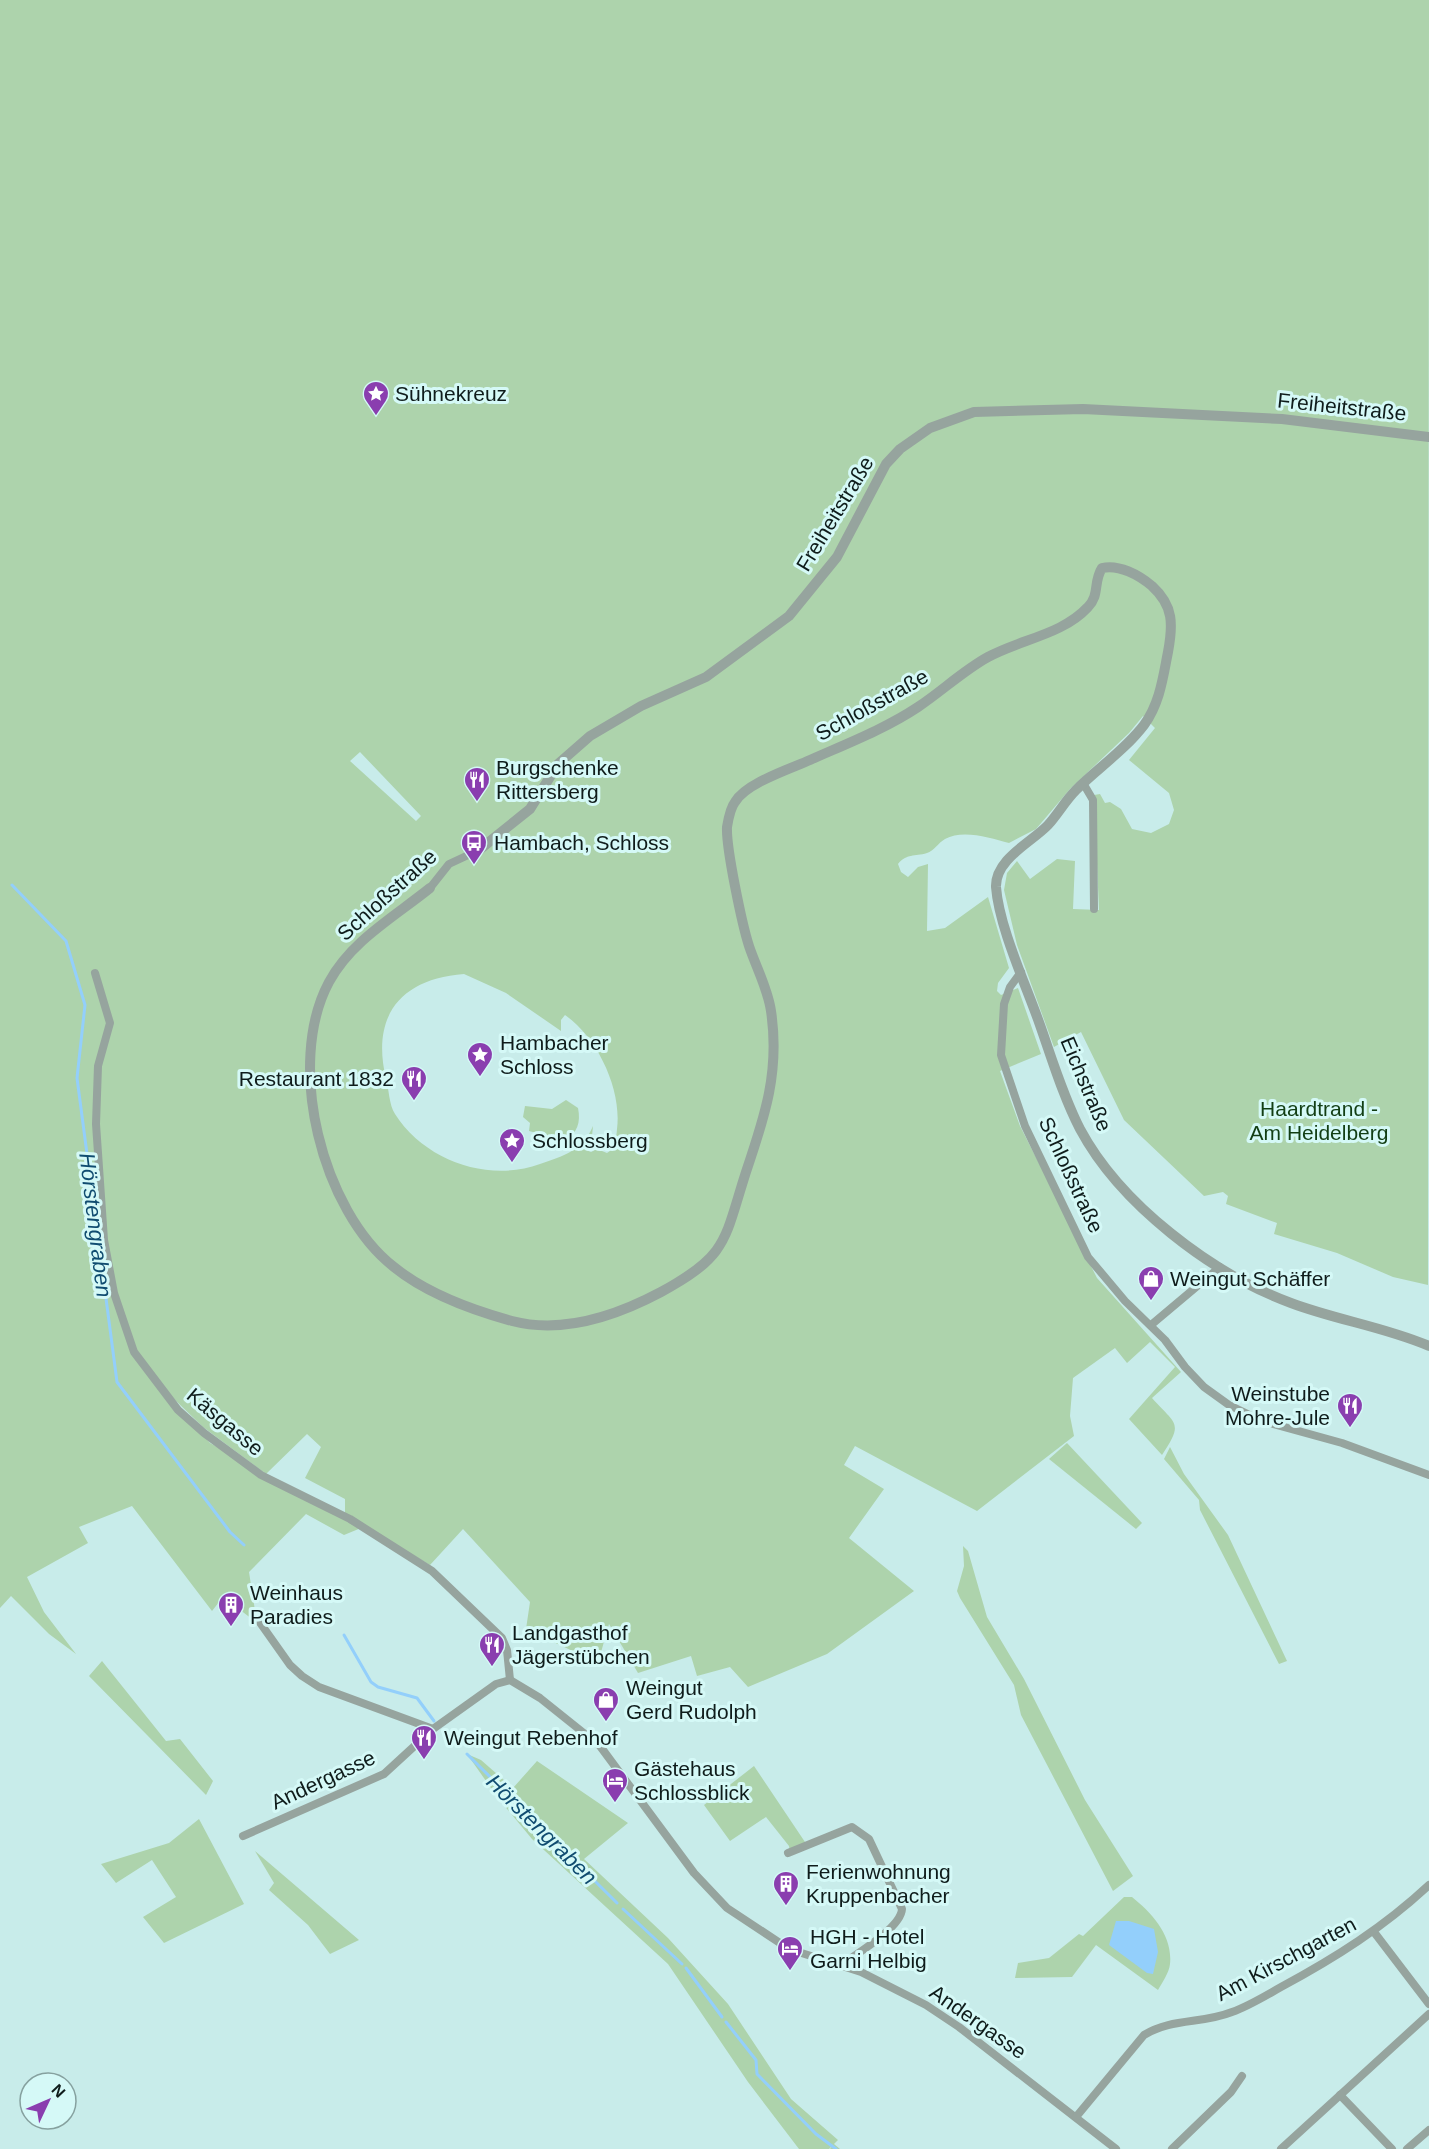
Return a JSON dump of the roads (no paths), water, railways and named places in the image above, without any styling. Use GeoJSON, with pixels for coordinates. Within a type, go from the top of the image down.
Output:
{"type":"FeatureCollection","features":[{"type":"Feature","properties":{"kind":"street","name":"Freiheitstraße"},"geometry":{"type":"LineString","coordinates":[[466,856],[479,850],[530,809],[558,764],[590,736],[641,706],[706,677],[789,616],[837,557],[886,464],[900,449],[930,428],[974,412],[1083,410],[1282,419],[1429,437]]}},
{"type":"Feature","properties":{"kind":"street","name":"Schloßstraße"},"geometry":{"type":"LineString","coordinates":[[466,856],[444,868],[430,888],[365,938],[339,968],[322,998],[313,1035],[312,1084],[322,1152],[336,1189],[352,1220],[371,1245],[395,1268],[424,1286],[492,1316],[522,1323],[599,1320],[670,1287],[699,1270],[718,1251],[729,1230],[767,1112],[774,1056],[771,1007],[747,939],[732,864],[727,826],[735,800],[758,783],[845,745],[914,710],[988,657],[1058,629],[1086,610],[1093,602],[1097,593],[1097,575],[1102,568],[1108,566],[1137,576],[1159,594],[1171,611],[1173,632],[1164,678],[1152,711],[1128,741],[1083,783],[1045,828],[1011,857],[999,874],[996,883],[998,898],[1021,972],[1010,987],[1004,1004],[1001,1055],[1024,1126],[1088,1257],[1204,1387],[1229,1405],[1272,1424],[1342,1443],[1429,1475]]}},
{"type":"Feature","properties":{"kind":"street"},"geometry":{"type":"LineString","coordinates":[[1083,783],[1093,800],[1094,909]]}},
{"type":"Feature","properties":{"kind":"street","name":"Eichstraße"},"geometry":{"type":"LineString","coordinates":[[1021,972],[1067,1099],[1093,1149],[1135,1200],[1160,1223],[1220,1267],[1289,1303],[1400,1335],[1429,1346]]}},
{"type":"Feature","properties":{"kind":"street","name":"Käsgasse"},"geometry":{"type":"LineString","coordinates":[[95,973],[110,1023],[98,1066],[96,1113],[104,1240],[114,1293],[134,1352],[178,1410],[228,1452],[261,1475],[350,1519],[432,1570],[502,1638],[507,1650],[510,1680]]}},
{"type":"Feature","properties":{"kind":"street"},"geometry":{"type":"LineString","coordinates":[[1151,1325],[1220,1267]]}},
{"type":"Feature","properties":{"kind":"street"},"geometry":{"type":"LineString","coordinates":[[256,1617],[290,1665],[302,1676],[319,1686],[433,1729]]}},
{"type":"Feature","properties":{"kind":"street","name":"Andergasse"},"geometry":{"type":"LineString","coordinates":[[243,1836],[384,1774],[433,1729],[496,1684],[510,1680],[540,1698],[600,1746],[694,1874],[727,1908],[761,1933],[789,1949],[841,1965],[881,1982],[944,2016],[1116,2149]]}},
{"type":"Feature","properties":{"kind":"street"},"geometry":{"type":"LineString","coordinates":[[788,1853],[852,1827],[869,1839],[887,1875],[902,1909],[902,1915],[884,1935],[841,1965]]}},
{"type":"Feature","properties":{"kind":"street","name":"Am Kirschgarten"},"geometry":{"type":"LineString","coordinates":[[1076,2117],[1133,2046],[1158,2026],[1236,2011],[1324,1964],[1374,1932],[1429,1885]]}},
{"type":"Feature","properties":{"kind":"street"},"geometry":{"type":"LineString","coordinates":[[1374,1932],[1429,2004]]}},
{"type":"Feature","properties":{"kind":"street"},"geometry":{"type":"LineString","coordinates":[[1281,2149],[1429,2014]]}},
{"type":"Feature","properties":{"kind":"street"},"geometry":{"type":"LineString","coordinates":[[1172,2149],[1231,2092],[1242,2076]]}},
{"type":"Feature","properties":{"kind":"street"},"geometry":{"type":"LineString","coordinates":[[1340,2095],[1392,2149]]}},
{"type":"Feature","properties":{"kind":"street"},"geometry":{"type":"LineString","coordinates":[[1407,2149],[1429,2130]]}},
{"type":"Feature","properties":{"kind":"water"},"geometry":{"type":"Polygon","coordinates":[[[1116,1921],[1129,1921],[1154,1929],[1158,1952],[1153,1974],[1147,1973],[1109,1945],[1116,1921]]]}},
{"type":"Feature","properties":{"kind":"waterway","name":"Hörstengraben"},"geometry":{"type":"LineString","coordinates":[[12,885],[66,941],[85,1005],[77,1078],[117,1382],[230,1532],[244,1545]]}},
{"type":"Feature","properties":{"kind":"waterway","name":"Hörstengraben"},"geometry":{"type":"LineString","coordinates":[[344,1635],[371,1682],[378,1687],[417,1698],[434,1721]]}},
{"type":"Feature","properties":{"kind":"waterway","name":"Hörstengraben"},"geometry":{"type":"LineString","coordinates":[[467,1754],[617,1903]]}},
{"type":"Feature","properties":{"kind":"waterway","name":"Hörstengraben"},"geometry":{"type":"LineString","coordinates":[[623,1909],[682,1964]]}},
{"type":"Feature","properties":{"kind":"waterway","name":"Hörstengraben"},"geometry":{"type":"LineString","coordinates":[[686,1968],[722,2017]]}},
{"type":"Feature","properties":{"kind":"waterway","name":"Hörstengraben"},"geometry":{"type":"LineString","coordinates":[[726,2022],[756,2060],[757,2074],[816,2134],[836,2149]]}},
{"type":"Feature","properties":{"kind":"place","name":"Sühnekreuz"},"geometry":{"type":"Point","coordinates":[376,417]}},
{"type":"Feature","properties":{"kind":"place","name":"Burgschenke Rittersberg"},"geometry":{"type":"Point","coordinates":[477,803]}},
{"type":"Feature","properties":{"kind":"place","name":"Hambach, Schloss"},"geometry":{"type":"Point","coordinates":[474,866]}},
{"type":"Feature","properties":{"kind":"place","name":"Hambacher Schloss"},"geometry":{"type":"Point","coordinates":[480,1078]}},
{"type":"Feature","properties":{"kind":"place","name":"Restaurant 1832"},"geometry":{"type":"Point","coordinates":[414,1102]}},
{"type":"Feature","properties":{"kind":"place","name":"Schlossberg"},"geometry":{"type":"Point","coordinates":[512,1164]}},
{"type":"Feature","properties":{"kind":"place","name":"Weingut Schäffer"},"geometry":{"type":"Point","coordinates":[1151,1302]}},
{"type":"Feature","properties":{"kind":"place","name":"Weinstube Mohre-Jule"},"geometry":{"type":"Point","coordinates":[1350,1429]}},
{"type":"Feature","properties":{"kind":"place","name":"Weinhaus Paradies"},"geometry":{"type":"Point","coordinates":[231,1628]}},
{"type":"Feature","properties":{"kind":"place","name":"Landgasthof Jägerstübchen"},"geometry":{"type":"Point","coordinates":[492,1668]}},
{"type":"Feature","properties":{"kind":"place","name":"Weingut Gerd Rudolph"},"geometry":{"type":"Point","coordinates":[606,1723]}},
{"type":"Feature","properties":{"kind":"place","name":"Weingut Rebenhof"},"geometry":{"type":"Point","coordinates":[424,1761]}},
{"type":"Feature","properties":{"kind":"place","name":"Gästehaus Schlossblick"},"geometry":{"type":"Point","coordinates":[615,1804]}},
{"type":"Feature","properties":{"kind":"place","name":"Ferienwohnung Kruppenbacher"},"geometry":{"type":"Point","coordinates":[786,1907]}},
{"type":"Feature","properties":{"kind":"place","name":"HGH - Hotel Garni Helbig"},"geometry":{"type":"Point","coordinates":[790,1972]}},
{"type":"Feature","properties":{"kind":"park label","name":"Haardtrand - Am Heidelberg"},"geometry":{"type":"Point","coordinates":[1319,1121]}}]}
